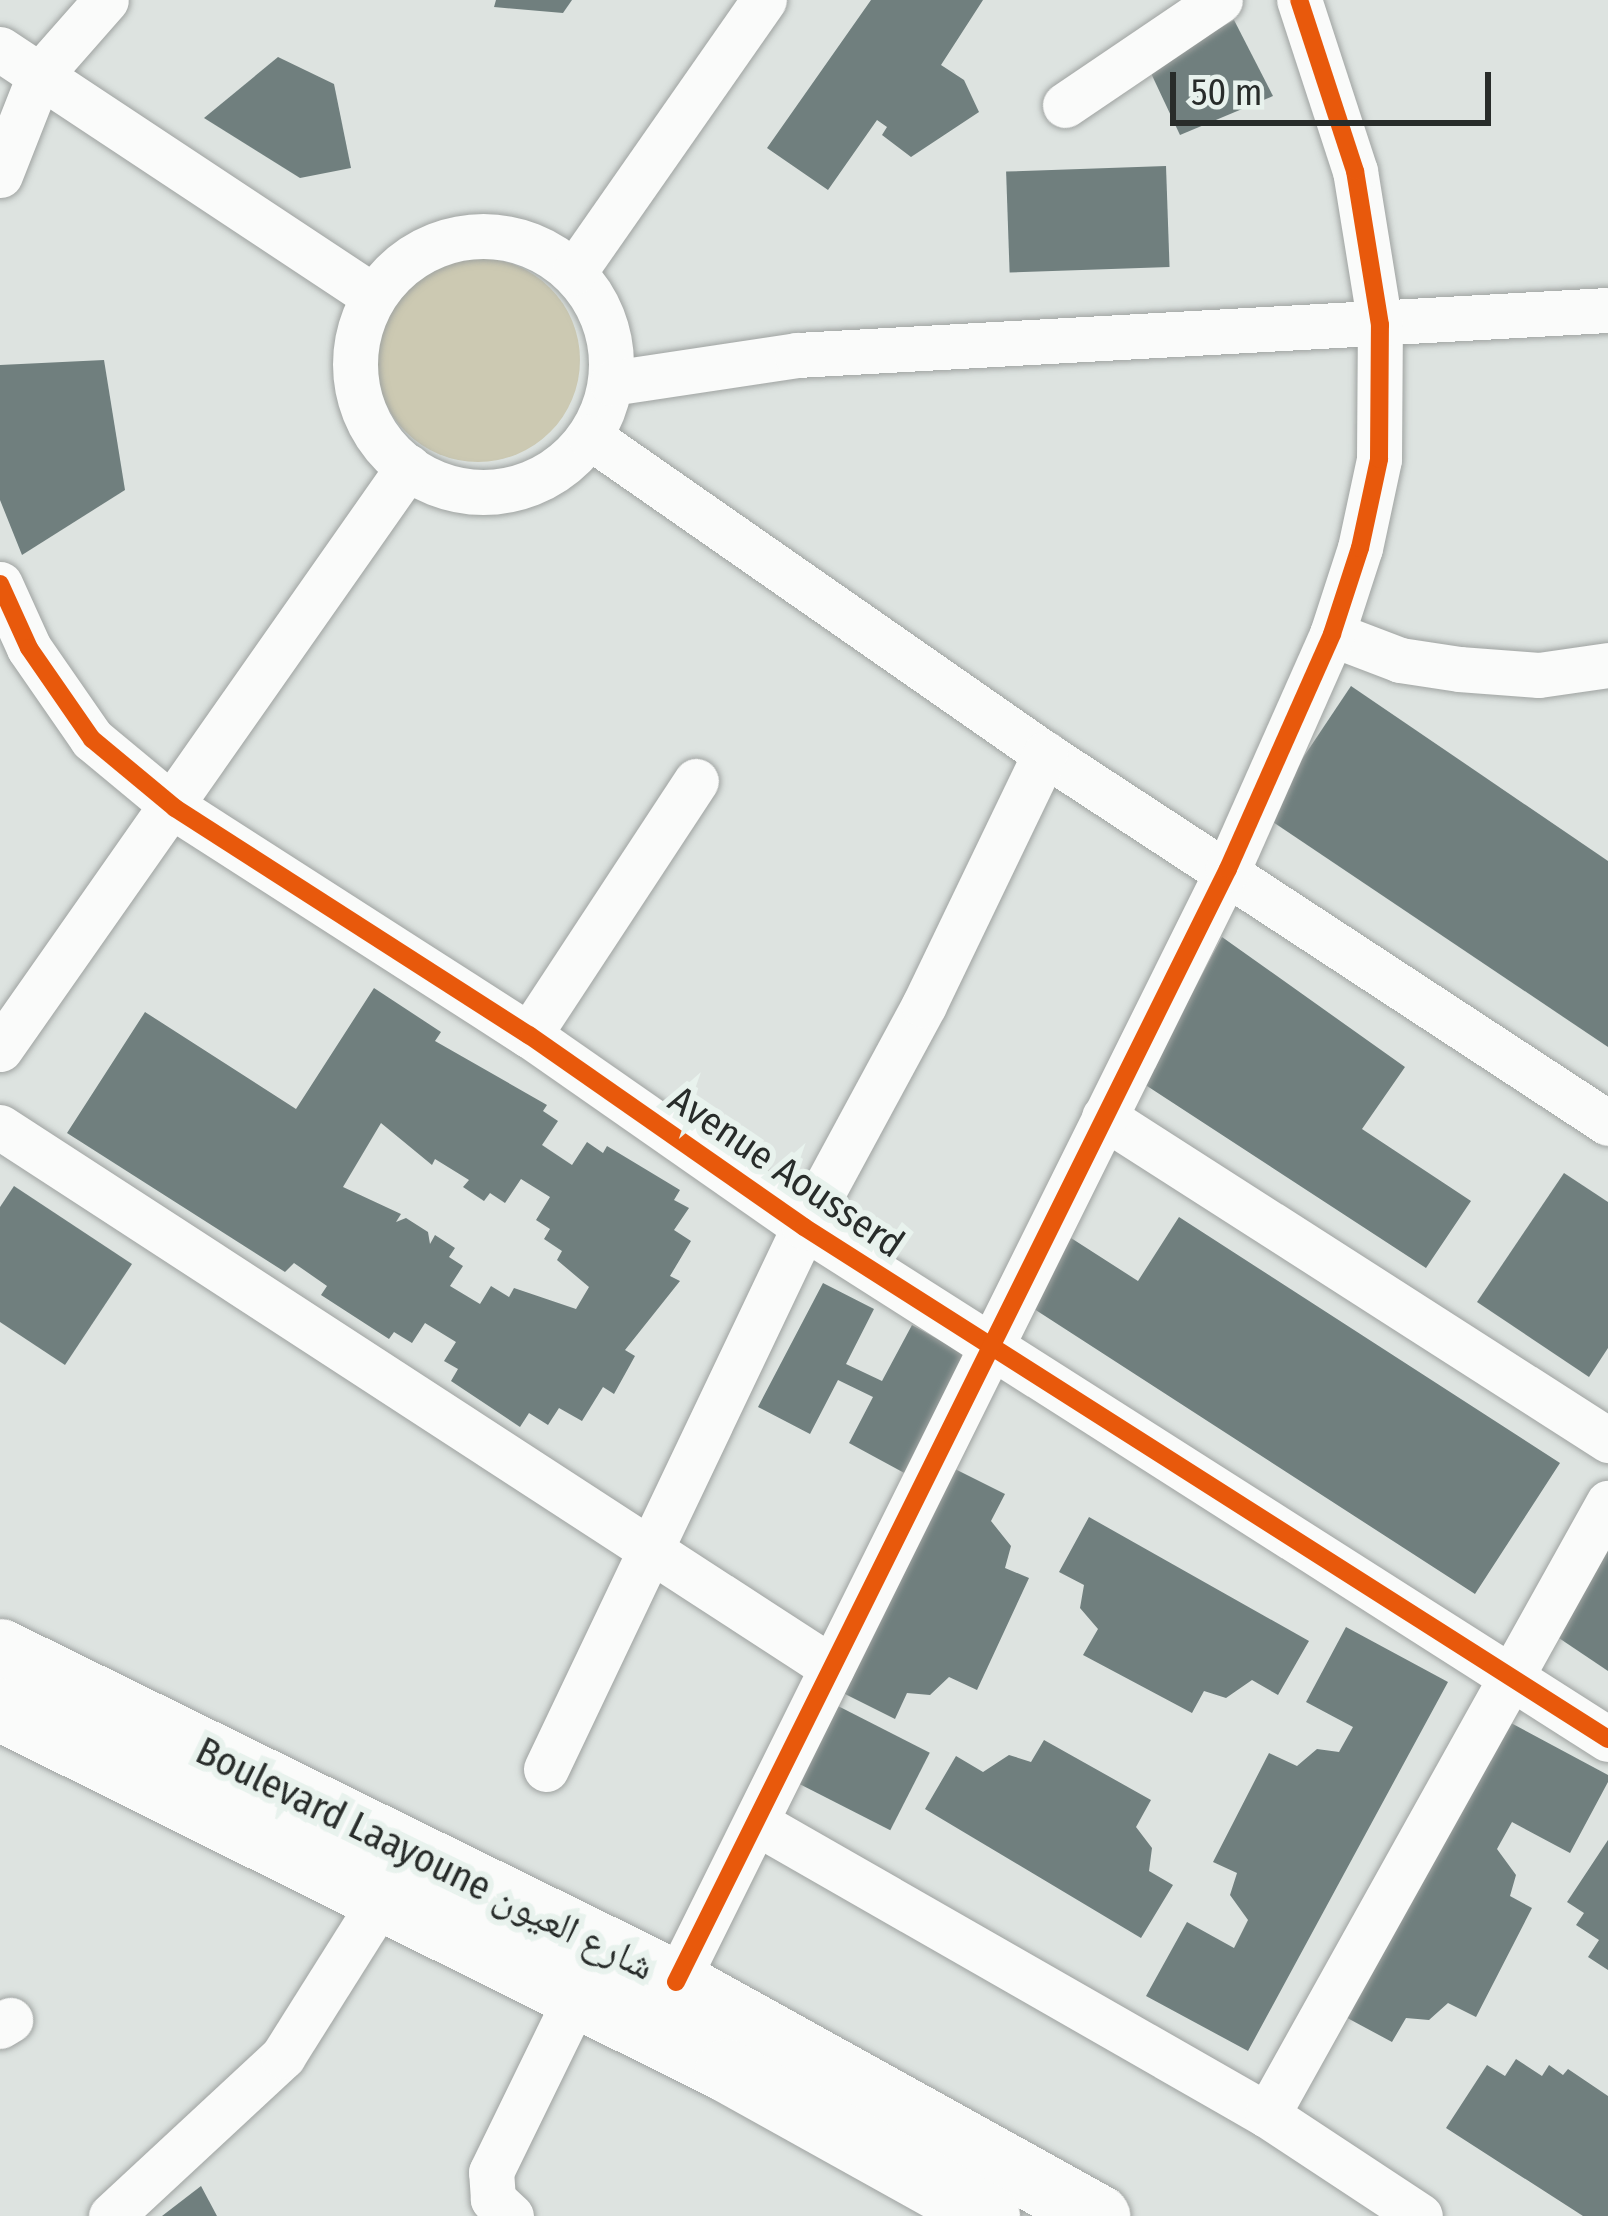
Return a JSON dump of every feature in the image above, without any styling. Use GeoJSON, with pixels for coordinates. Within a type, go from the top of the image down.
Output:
{"type":"FeatureCollection","features":[{"type":"Feature","properties":{"kind":"street"},"geometry":{"type":"LineString","coordinates":[[0,175],[39,76],[106,0]]}},
{"type":"Feature","properties":{"kind":"street"},"geometry":{"type":"LineString","coordinates":[[574,272],[764,0]]}},
{"type":"Feature","properties":{"kind":"street"},"geometry":{"type":"LineString","coordinates":[[1065,105],[1220,0]]}},
{"type":"Feature","properties":{"kind":"street"},"geometry":{"type":"LineString","coordinates":[[676,1982],[1228,869],[1332,634],[1379,459],[1381,325],[1355,171],[1299,0]]}},
{"type":"Feature","properties":{"kind":"street"},"geometry":{"type":"LineString","coordinates":[[0,49],[373,296]]}},
{"type":"Feature","properties":{"kind":"street"},"geometry":{"type":"LineString","coordinates":[[491,235],[536,246],[574,272],[606,323],[612,383],[590,437],[562,467],[525,486],[465,489],[408,467],[381,441],[358,388],[358,332],[373,296],[404,262],[445,241],[491,235]]}},
{"type":"Feature","properties":{"kind":"street"},"geometry":{"type":"LineString","coordinates":[[612,383],[797,355],[1608,310]]}},
{"type":"Feature","properties":{"kind":"street"},"geometry":{"type":"LineString","coordinates":[[590,437],[1046,754],[1228,869],[1608,1124]]}},
{"type":"Feature","properties":{"kind":"street"},"geometry":{"type":"LineString","coordinates":[[0,1049],[175,808],[408,467]]}},
{"type":"Feature","properties":{"kind":"street","name":"Avenue Aousserd"},"geometry":{"type":"LineString","coordinates":[[0,584],[29,648],[92,739],[175,808],[529,1035],[804,1227],[1608,1739]]}},
{"type":"Feature","properties":{"kind":"street"},"geometry":{"type":"LineString","coordinates":[[1332,634],[1400,660],[1459,669],[1539,674],[1608,665]]}},
{"type":"Feature","properties":{"kind":"street"},"geometry":{"type":"LineString","coordinates":[[546,1769],[804,1227],[924,1005],[1046,754]]}},
{"type":"Feature","properties":{"kind":"street"},"geometry":{"type":"LineString","coordinates":[[529,1035],[696,781]]}},
{"type":"Feature","properties":{"kind":"street"},"geometry":{"type":"LineString","coordinates":[[1104,1117],[1608,1440]]}},
{"type":"Feature","properties":{"kind":"street"},"geometry":{"type":"LineString","coordinates":[[0,1127],[649,1554],[832,1668]]}},
{"type":"Feature","properties":{"kind":"street"},"geometry":{"type":"LineString","coordinates":[[1267,2115],[1508,1674],[1608,1503]]}},
{"type":"Feature","properties":{"kind":"street","name":"Boulevard Laayoune شارع العيون"},"geometry":{"type":"LineString","coordinates":[[0,1650],[676,1982],[1098,2216]]}},
{"type":"Feature","properties":{"kind":"street","name":"Boulevard Laayoune شارع العيون"},"geometry":{"type":"LineString","coordinates":[[0,1709],[808,2113],[988,2216]]}},
{"type":"Feature","properties":{"kind":"street"},"geometry":{"type":"LineString","coordinates":[[757,1823],[1267,2115],[1420,2216]]}},
{"type":"Feature","properties":{"kind":"street"},"geometry":{"type":"LineString","coordinates":[[111,2216],[283,2056],[382,1899]]}},
{"type":"Feature","properties":{"kind":"street"},"geometry":{"type":"LineString","coordinates":[[511,2216],[493,2199],[491,2172],[576,1998]]}},
{"type":"Feature","properties":{"kind":"shaded area"},"geometry":{"type":"Polygon","coordinates":[[[478,258],[517,265],[550,288],[573,321],[580,360],[573,399],[550,432],[517,455],[478,462],[439,455],[406,432],[383,399],[376,360],[383,321],[406,288],[439,265],[478,258]]]}},
{"type":"Feature","properties":{"kind":"building"},"geometry":{"type":"Polygon","coordinates":[[[496,0],[572,0],[563,13],[494,7],[496,0]]]}},
{"type":"Feature","properties":{"kind":"building"},"geometry":{"type":"Polygon","coordinates":[[[871,0],[983,0],[941,65],[964,80],[979,112],[911,157],[882,135],[887,127],[877,120],[828,190],[767,148],[871,0]]]}},
{"type":"Feature","properties":{"kind":"building"},"geometry":{"type":"Polygon","coordinates":[[[1234,20],[1273,96],[1180,135],[1149,69],[1234,20]]]}},
{"type":"Feature","properties":{"kind":"building"},"geometry":{"type":"Polygon","coordinates":[[[278,57],[334,84],[351,168],[300,178],[204,118],[278,57]]]}},
{"type":"Feature","properties":{"kind":"building"},"geometry":{"type":"Polygon","coordinates":[[[1166,166],[1170,267],[1010,273],[1006,172],[1166,166]]]}},
{"type":"Feature","properties":{"kind":"building"},"geometry":{"type":"Polygon","coordinates":[[[104,360],[125,490],[22,555],[0,500],[0,365],[104,360]]]}},
{"type":"Feature","properties":{"kind":"building"},"geometry":{"type":"Polygon","coordinates":[[[1351,686],[1608,861],[1608,1047],[1264,816],[1351,686]]]}},
{"type":"Feature","properties":{"kind":"building"},"geometry":{"type":"Polygon","coordinates":[[[1222,937],[1405,1067],[1362,1129],[1471,1201],[1426,1268],[1144,1084],[1222,937]]]}},
{"type":"Feature","properties":{"kind":"building"},"geometry":{"type":"Polygon","coordinates":[[[374,988],[441,1032],[435,1041],[547,1105],[543,1111],[558,1121],[542,1145],[572,1165],[587,1142],[603,1153],[607,1146],[680,1190],[674,1200],[689,1208],[674,1230],[691,1241],[670,1276],[680,1281],[625,1350],[635,1356],[614,1394],[603,1387],[582,1421],[559,1408],[548,1425],[529,1413],[520,1427],[451,1381],[458,1369],[444,1361],[456,1342],[425,1323],[412,1343],[394,1332],[389,1339],[321,1295],[327,1286],[294,1263],[285,1272],[67,1133],[145,1012],[296,1109],[374,988]],[[381,1123],[343,1187],[401,1214],[396,1222],[406,1218],[428,1232],[430,1244],[435,1235],[455,1248],[449,1257],[463,1266],[450,1286],[480,1304],[491,1286],[509,1297],[514,1288],[576,1309],[589,1287],[557,1260],[562,1251],[544,1239],[550,1229],[536,1220],[550,1197],[521,1179],[505,1203],[490,1193],[484,1201],[463,1187],[469,1180],[435,1159],[432,1165],[381,1123]]]}},
{"type":"Feature","properties":{"kind":"building"},"geometry":{"type":"Polygon","coordinates":[[[1564,1173],[1608,1202],[1608,1348],[1589,1377],[1477,1302],[1564,1173]]]}},
{"type":"Feature","properties":{"kind":"building"},"geometry":{"type":"Polygon","coordinates":[[[14,1186],[132,1264],[65,1365],[0,1322],[0,1207],[14,1186]]]}},
{"type":"Feature","properties":{"kind":"building"},"geometry":{"type":"Polygon","coordinates":[[[1179,1217],[1560,1463],[1475,1594],[1028,1305],[1071,1238],[1138,1281],[1179,1217]]]}},
{"type":"Feature","properties":{"kind":"building"},"geometry":{"type":"Polygon","coordinates":[[[823,1283],[874,1309],[846,1364],[882,1381],[912,1325],[972,1358],[908,1475],[849,1443],[873,1397],[838,1380],[810,1434],[758,1407],[823,1283]]]}},
{"type":"Feature","properties":{"kind":"building"},"geometry":{"type":"Polygon","coordinates":[[[949,1466],[1005,1494],[991,1521],[1011,1546],[1005,1568],[1029,1578],[977,1690],[949,1677],[930,1695],[907,1693],[895,1719],[839,1691],[949,1466]]]}},
{"type":"Feature","properties":{"kind":"building"},"geometry":{"type":"Polygon","coordinates":[[[1089,1517],[1309,1641],[1278,1695],[1252,1680],[1226,1698],[1204,1691],[1192,1713],[1083,1655],[1098,1629],[1080,1608],[1084,1585],[1059,1572],[1089,1517]]]}},
{"type":"Feature","properties":{"kind":"building"},"geometry":{"type":"Polygon","coordinates":[[[1608,1533],[1608,1671],[1544,1628],[1608,1533]]]}},
{"type":"Feature","properties":{"kind":"building"},"geometry":{"type":"Polygon","coordinates":[[[1346,1627],[1448,1682],[1248,2051],[1146,1996],[1187,1922],[1234,1948],[1248,1920],[1230,1895],[1237,1873],[1213,1862],[1269,1753],[1297,1766],[1317,1749],[1339,1752],[1353,1727],[1306,1702],[1346,1627]]]}},
{"type":"Feature","properties":{"kind":"building"},"geometry":{"type":"Polygon","coordinates":[[[838,1706],[930,1753],[890,1830],[799,1784],[838,1706]]]}},
{"type":"Feature","properties":{"kind":"building"},"geometry":{"type":"Polygon","coordinates":[[[1498,1716],[1608,1775],[1608,1782],[1570,1853],[1512,1822],[1497,1849],[1516,1875],[1510,1896],[1532,1908],[1476,2017],[1448,2003],[1429,2020],[1406,2018],[1392,2042],[1338,2013],[1498,1716]]]}},
{"type":"Feature","properties":{"kind":"building"},"geometry":{"type":"Polygon","coordinates":[[[1044,1740],[1151,1800],[1136,1827],[1152,1848],[1149,1871],[1173,1885],[1141,1938],[925,1809],[956,1756],[983,1772],[1009,1755],[1031,1762],[1044,1740]]]}},
{"type":"Feature","properties":{"kind":"building"},"geometry":{"type":"Polygon","coordinates":[[[1608,1840],[1608,1970],[1588,1957],[1599,1940],[1576,1925],[1584,1913],[1567,1902],[1608,1840]]]}},
{"type":"Feature","properties":{"kind":"building"},"geometry":{"type":"Polygon","coordinates":[[[1516,2059],[1542,2076],[1549,2065],[1563,2075],[1568,2069],[1608,2096],[1608,2216],[1583,2216],[1446,2128],[1487,2065],[1505,2076],[1516,2059]]]}},
{"type":"Feature","properties":{"kind":"building"},"geometry":{"type":"Polygon","coordinates":[[[201,2186],[217,2216],[162,2216],[201,2186]]]}},
{"type":"Feature","properties":{"kind":"cycle path"},"geometry":{"type":"LineString","coordinates":[[676,1982],[1228,869],[1332,634],[1360,548],[1379,459],[1380,325],[1355,171],[1299,0]]}},
{"type":"Feature","properties":{"kind":"cycle path"},"geometry":{"type":"LineString","coordinates":[[0,584],[29,648],[92,739],[175,808],[529,1035],[804,1227],[1608,1739]]}}]}
